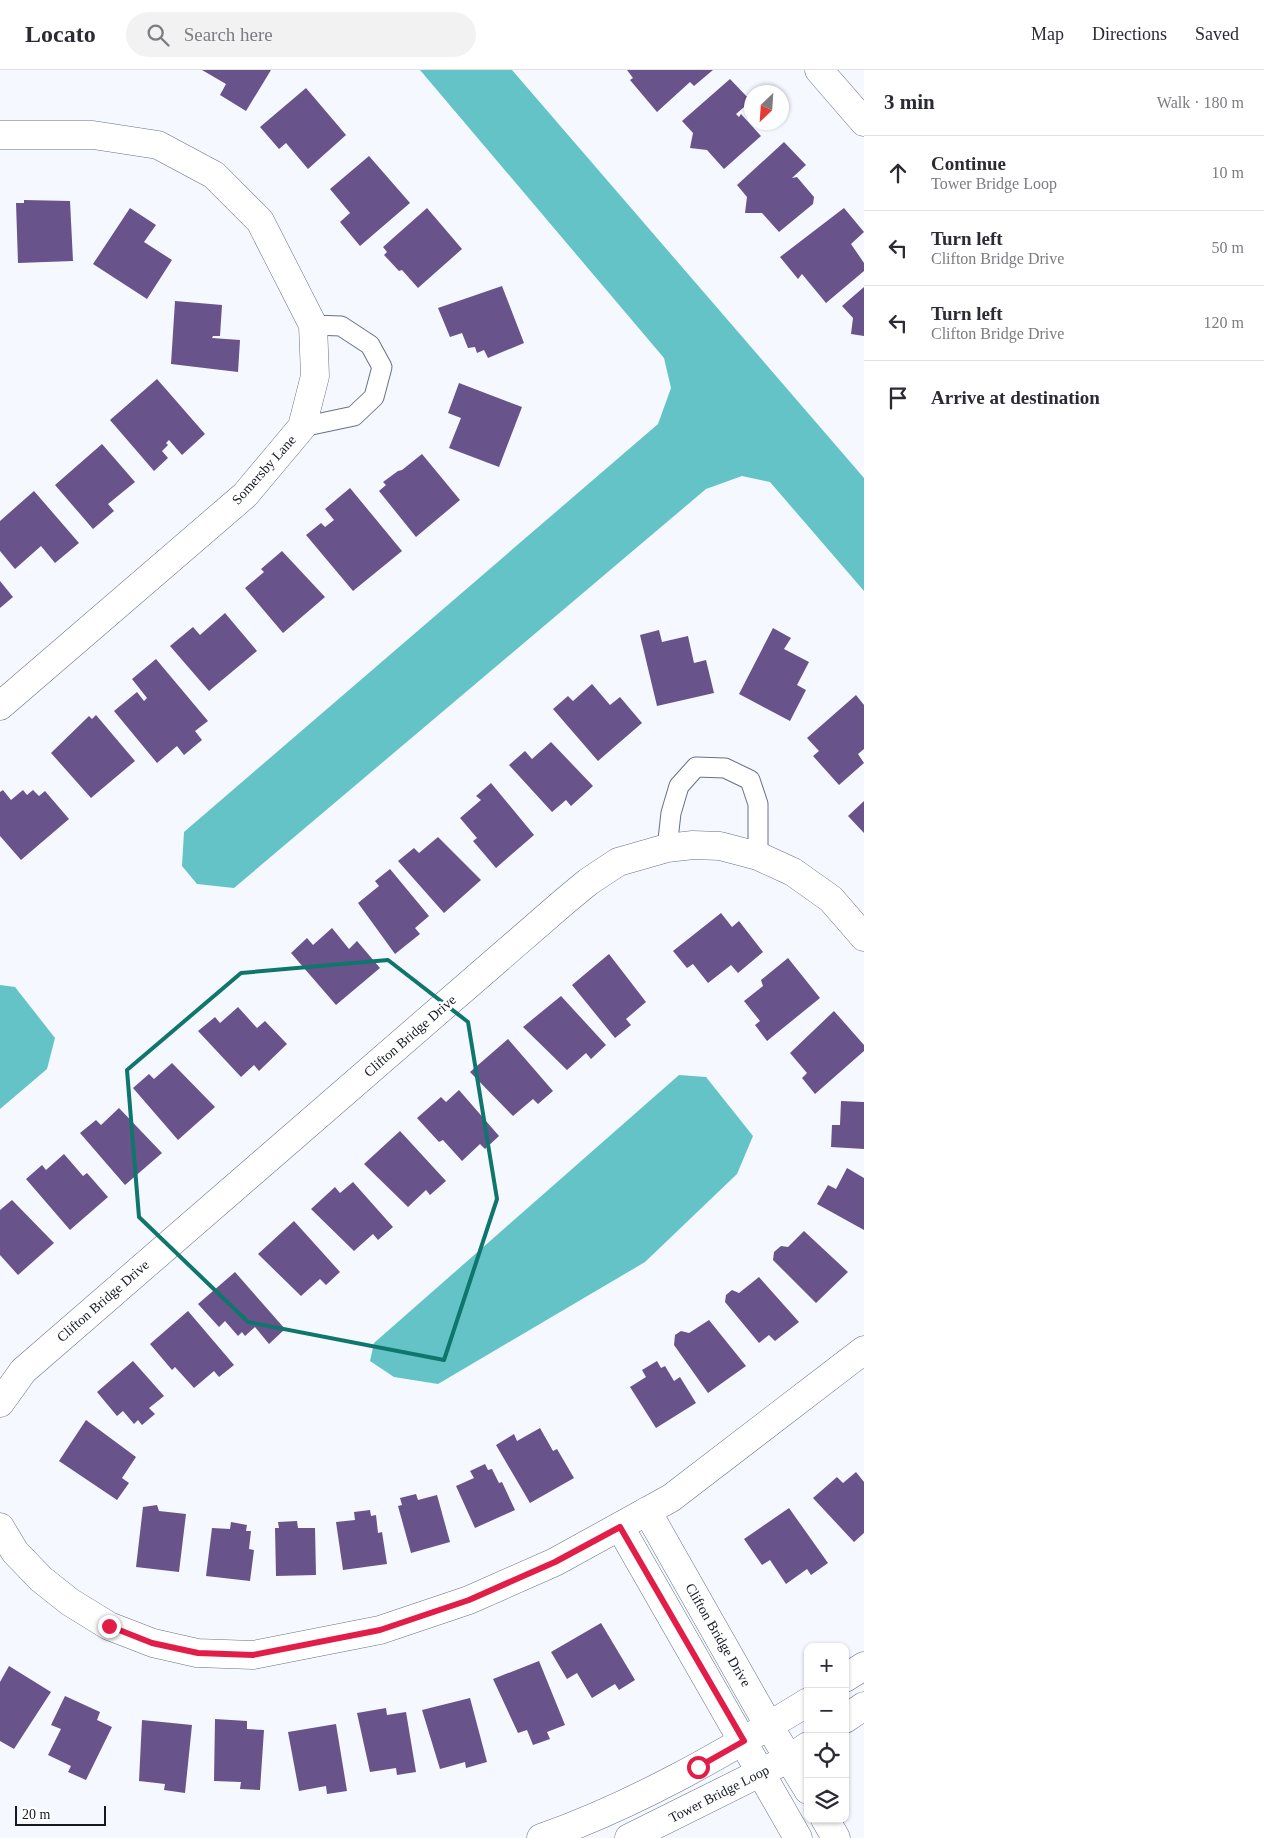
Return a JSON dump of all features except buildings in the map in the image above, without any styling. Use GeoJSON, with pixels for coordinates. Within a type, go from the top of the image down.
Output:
{"type":"FeatureCollection","features":[{"type":"Feature","properties":{"kind":"street"},"geometry":{"type":"LineString","coordinates":[[819,70],[864,122]]}},
{"type":"Feature","properties":{"kind":"street","name":"Somersby Lane"},"geometry":{"type":"LineString","coordinates":[[0,135],[93,135],[158,145],[214,175],[260,221],[312,325],[315,376],[302,427],[245,495],[0,706]]}},
{"type":"Feature","properties":{"kind":"street","name":"Clifton Bridge Drive"},"geometry":{"type":"LineString","coordinates":[[0,1403],[22,1371],[588,882],[618,862],[668,848],[693,845],[720,846],[758,856],[793,872],[831,899],[864,937]]}},
{"type":"Feature","properties":{"kind":"street"},"geometry":{"type":"LineString","coordinates":[[1,1531],[15,1552],[41,1579],[70,1602],[109,1626],[152,1643],[198,1653],[253,1655],[380,1630],[469,1600],[555,1562],[647,1512],[671,1498],[864,1350]]}},
{"type":"Feature","properties":{"kind":"street","name":"Clifton Bridge Drive"},"geometry":{"type":"LineString","coordinates":[[647,1512],[769,1726],[799,1752],[805,1778]]}},
{"type":"Feature","properties":{"kind":"street"},"geometry":{"type":"LineString","coordinates":[[620,1527],[798,1838]]}},
{"type":"Feature","properties":{"kind":"street"},"geometry":{"type":"LineString","coordinates":[[849,1675],[864,1666]]}},
{"type":"Feature","properties":{"kind":"street"},"geometry":{"type":"LineString","coordinates":[[541,1838],[601,1815],[698,1767],[804,1704]]}},
{"type":"Feature","properties":{"kind":"street"},"geometry":{"type":"LineString","coordinates":[[849,1716],[864,1706]]}},
{"type":"Feature","properties":{"kind":"street","name":"Tower Bridge Loop"},"geometry":{"type":"LineString","coordinates":[[629,1838],[799,1752]]}},
{"type":"Feature","properties":{"kind":"street"},"geometry":{"type":"LineString","coordinates":[[827,1823],[836,1838]]}},
{"type":"Feature","properties":{"kind":"lane"},"geometry":{"type":"LineString","coordinates":[[302,427],[354,416],[374,397],[382,367],[370,344],[341,326],[312,325]]}},
{"type":"Feature","properties":{"kind":"lane"},"geometry":{"type":"LineString","coordinates":[[668,848],[671,813],[679,786],[696,767],[725,768],[750,780],[758,804],[758,856]]}},
{"type":"Feature","properties":{"kind":"highlighted area"},"geometry":{"type":"Polygon","coordinates":[[[388,960],[468,1022],[497,1199],[444,1360],[248,1322],[139,1217],[127,1070],[241,973],[388,960]]]}},
{"type":"Feature","properties":{"kind":"water"},"geometry":{"type":"Polygon","coordinates":[[[420,70],[512,70],[864,478],[864,591],[770,482],[742,476],[706,489],[234,888],[197,884],[182,866],[184,832],[658,424],[671,388],[664,358],[420,70]]]}},
{"type":"Feature","properties":{"kind":"water"},"geometry":{"type":"Polygon","coordinates":[[[0,985],[15,987],[55,1038],[47,1069],[0,1109],[0,985]]]}},
{"type":"Feature","properties":{"kind":"water"},"geometry":{"type":"Polygon","coordinates":[[[679,1075],[706,1077],[753,1136],[737,1174],[645,1262],[438,1384],[394,1377],[370,1361],[374,1343],[679,1075]]]}},
{"type":"Feature","properties":{"kind":"route"},"geometry":{"type":"LineString","coordinates":[[109,1626],[152,1643],[198,1653],[253,1655],[380,1630],[469,1600],[555,1562],[620,1527],[744,1741],[698,1767]]}}]}
